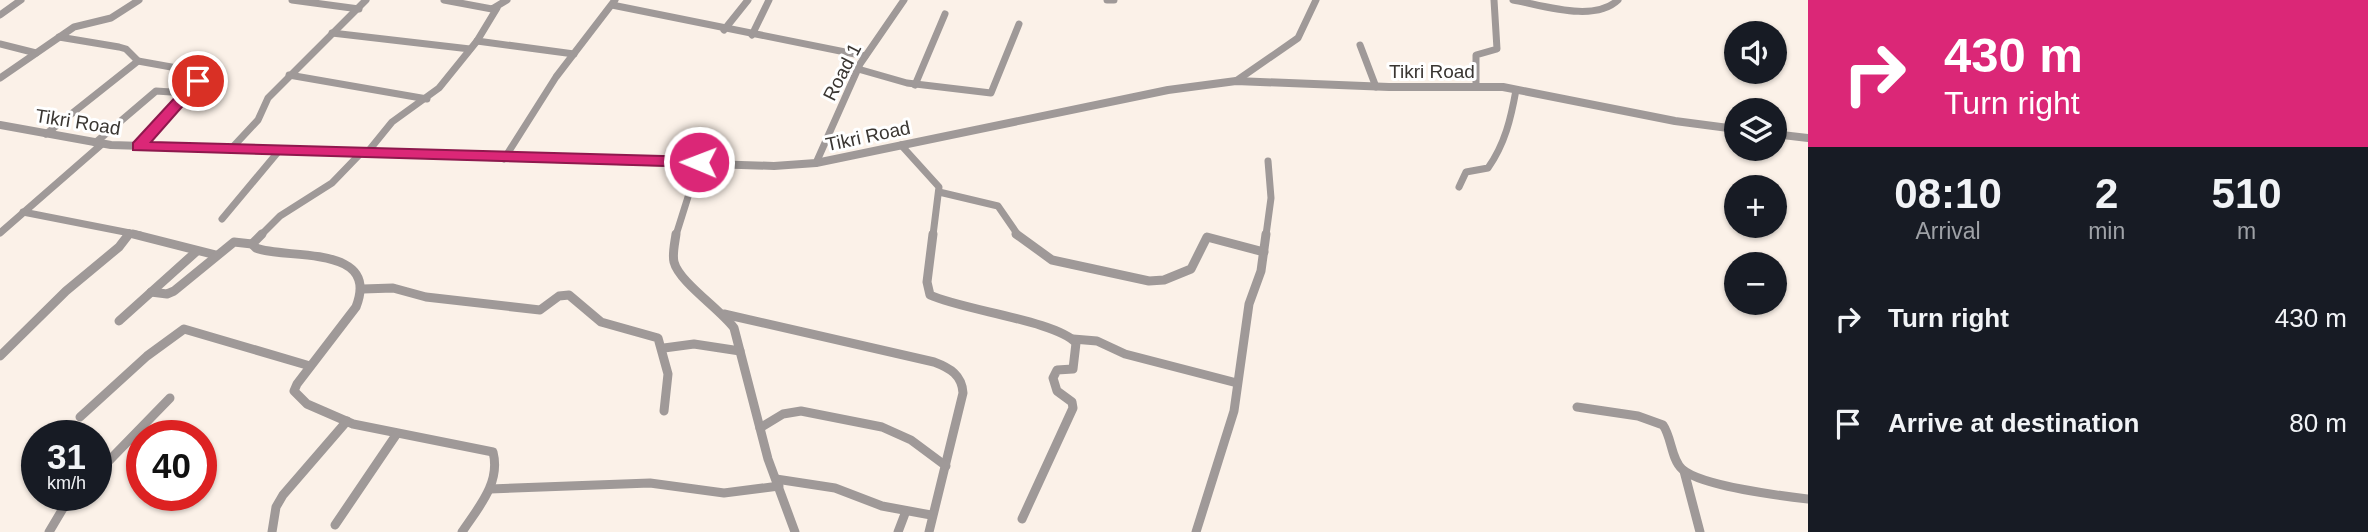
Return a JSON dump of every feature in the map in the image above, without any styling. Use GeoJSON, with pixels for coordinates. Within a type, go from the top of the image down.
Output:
{"type":"FeatureCollection","features":[{"type":"Feature","properties":{"kind":"street"},"geometry":{"type":"LineString","coordinates":[[0,15],[21,0]]}},
{"type":"Feature","properties":{"kind":"street"},"geometry":{"type":"LineString","coordinates":[[0,78],[79,24],[118,15],[139,0]]}},
{"type":"Feature","properties":{"kind":"street"},"geometry":{"type":"LineString","coordinates":[[292,0],[359,9]]}},
{"type":"Feature","properties":{"kind":"street"},"geometry":{"type":"LineString","coordinates":[[230,150],[258,120],[268,98],[366,0]]}},
{"type":"Feature","properties":{"kind":"street"},"geometry":{"type":"LineString","coordinates":[[444,0],[497,9]]}},
{"type":"Feature","properties":{"kind":"street"},"geometry":{"type":"LineString","coordinates":[[253,244],[280,216],[332,183],[392,122],[427,99],[477,41],[497,9],[507,0]]}},
{"type":"Feature","properties":{"kind":"street"},"geometry":{"type":"LineString","coordinates":[[601,0],[724,30],[865,56]]}},
{"type":"Feature","properties":{"kind":"street"},"geometry":{"type":"LineString","coordinates":[[724,30],[748,0]]}},
{"type":"Feature","properties":{"kind":"street"},"geometry":{"type":"LineString","coordinates":[[752,34],[769,0]]}},
{"type":"Feature","properties":{"kind":"street","name":"Road 1"},"geometry":{"type":"LineString","coordinates":[[816,163],[865,56],[904,0]]}},
{"type":"Feature","properties":{"kind":"street"},"geometry":{"type":"LineString","coordinates":[[1107,0],[1114,0]]}},
{"type":"Feature","properties":{"kind":"street"},"geometry":{"type":"LineString","coordinates":[[1236,81],[1298,38],[1316,0]]}},
{"type":"Feature","properties":{"kind":"street"},"geometry":{"type":"LineString","coordinates":[[1475,87],[1475,55],[1497,49],[1494,0]]}},
{"type":"Feature","properties":{"kind":"street"},"geometry":{"type":"LineString","coordinates":[[1513,0],[1593,11],[1607,10],[1615,6],[1618,0]]}},
{"type":"Feature","properties":{"kind":"street"},"geometry":{"type":"LineString","coordinates":[[504,159],[548,88],[614,2]]}},
{"type":"Feature","properties":{"kind":"street"},"geometry":{"type":"LineString","coordinates":[[915,85],[945,14]]}},
{"type":"Feature","properties":{"kind":"street"},"geometry":{"type":"LineString","coordinates":[[858,69],[915,85],[991,93],[1019,24]]}},
{"type":"Feature","properties":{"kind":"street"},"geometry":{"type":"LineString","coordinates":[[332,33],[470,49]]}},
{"type":"Feature","properties":{"kind":"street"},"geometry":{"type":"LineString","coordinates":[[59,37],[119,47],[138,61],[199,72],[201,76],[138,146]]}},
{"type":"Feature","properties":{"kind":"street"},"geometry":{"type":"LineString","coordinates":[[477,41],[574,54]]}},
{"type":"Feature","properties":{"kind":"street"},"geometry":{"type":"LineString","coordinates":[[0,44],[36,53]]}},
{"type":"Feature","properties":{"kind":"street"},"geometry":{"type":"LineString","coordinates":[[1360,45],[1376,87]]}},
{"type":"Feature","properties":{"kind":"street"},"geometry":{"type":"LineString","coordinates":[[46,134],[138,61]]}},
{"type":"Feature","properties":{"kind":"street"},"geometry":{"type":"LineString","coordinates":[[289,75],[427,99]]}},
{"type":"Feature","properties":{"kind":"street","name":"Tikri Road"},"geometry":{"type":"LineString","coordinates":[[0,125],[99,144],[504,159],[699,162],[754,166],[816,163],[1168,90],[1236,81],[1516,90],[1675,121],[1724,127]]}},
{"type":"Feature","properties":{"kind":"street"},"geometry":{"type":"LineString","coordinates":[[1459,187],[1465,172],[1488,168],[1496,158],[1508,132],[1516,90]]}},
{"type":"Feature","properties":{"kind":"street"},"geometry":{"type":"LineString","coordinates":[[0,233],[156,91],[186,93]]}},
{"type":"Feature","properties":{"kind":"street"},"geometry":{"type":"LineString","coordinates":[[1787,136],[1808,138]]}},
{"type":"Feature","properties":{"kind":"street"},"geometry":{"type":"LineString","coordinates":[[901,145],[936,181],[939,192],[927,282],[930,295],[945,302],[1037,325],[1073,339],[1097,341],[1125,355],[1237,383]]}},
{"type":"Feature","properties":{"kind":"street"},"geometry":{"type":"LineString","coordinates":[[222,219],[278,152]]}},
{"type":"Feature","properties":{"kind":"street"},"geometry":{"type":"LineString","coordinates":[[699,162],[677,230],[674,262],[685,278],[724,314],[734,328],[760,428],[795,532]]}},
{"type":"Feature","properties":{"kind":"street"},"geometry":{"type":"LineString","coordinates":[[1196,532],[1231,422],[1250,304],[1264,252],[1271,198],[1268,162]]}},
{"type":"Feature","properties":{"kind":"street"},"geometry":{"type":"LineString","coordinates":[[939,192],[998,206],[1020,239],[1052,260],[1134,279],[1158,281],[1191,269],[1207,237],[1264,252]]}},
{"type":"Feature","properties":{"kind":"street"},"geometry":{"type":"LineString","coordinates":[[23,212],[129,233],[216,255]]}},
{"type":"Feature","properties":{"kind":"street"},"geometry":{"type":"LineString","coordinates":[[0,356],[129,233]]}},
{"type":"Feature","properties":{"kind":"street"},"geometry":{"type":"LineString","coordinates":[[151,292],[167,294],[174,291],[234,242],[253,244],[260,250],[301,253],[346,267],[359,275],[363,289],[356,307],[294,391],[311,407],[347,421],[396,435],[484,448],[493,452],[494,478],[490,489],[461,532]]}},
{"type":"Feature","properties":{"kind":"street"},"geometry":{"type":"LineString","coordinates":[[119,321],[197,251]]}},
{"type":"Feature","properties":{"kind":"street"},"geometry":{"type":"LineString","coordinates":[[363,289],[393,288],[426,297],[540,310],[559,296],[569,295],[601,322],[652,334],[664,348],[668,386],[664,411]]}},
{"type":"Feature","properties":{"kind":"street"},"geometry":{"type":"LineString","coordinates":[[724,314],[934,362],[954,371],[964,385],[963,393],[929,532]]}},
{"type":"Feature","properties":{"kind":"street"},"geometry":{"type":"LineString","coordinates":[[80,417],[147,356],[184,329],[310,366]]}},
{"type":"Feature","properties":{"kind":"street"},"geometry":{"type":"LineString","coordinates":[[1022,519],[1073,408],[1072,402],[1057,391],[1053,378],[1057,370],[1073,369],[1077,349],[1073,339]]}},
{"type":"Feature","properties":{"kind":"street"},"geometry":{"type":"LineString","coordinates":[[664,348],[694,344],[740,351]]}},
{"type":"Feature","properties":{"kind":"street"},"geometry":{"type":"LineString","coordinates":[[112,458],[170,398]]}},
{"type":"Feature","properties":{"kind":"street"},"geometry":{"type":"LineString","coordinates":[[1577,407],[1638,416],[1663,425],[1684,471],[1700,532]]}},
{"type":"Feature","properties":{"kind":"street"},"geometry":{"type":"LineString","coordinates":[[760,428],[785,411],[808,409],[853,424],[888,428],[905,436],[946,466]]}},
{"type":"Feature","properties":{"kind":"street"},"geometry":{"type":"LineString","coordinates":[[272,532],[275,507],[283,495],[347,421]]}},
{"type":"Feature","properties":{"kind":"street"},"geometry":{"type":"LineString","coordinates":[[335,525],[396,435]]}},
{"type":"Feature","properties":{"kind":"street"},"geometry":{"type":"LineString","coordinates":[[1684,471],[1772,495],[1808,499]]}},
{"type":"Feature","properties":{"kind":"street"},"geometry":{"type":"LineString","coordinates":[[490,489],[650,483],[724,493],[778,482],[835,488],[876,504],[932,515]]}},
{"type":"Feature","properties":{"kind":"street"},"geometry":{"type":"LineString","coordinates":[[49,532],[61,511]]}},
{"type":"Feature","properties":{"kind":"street"},"geometry":{"type":"LineString","coordinates":[[898,532],[906,511]]}},
{"type":"Feature","properties":{"kind":"route"},"geometry":{"type":"LineString","coordinates":[[198,81],[138,146],[504,159],[699,162]]}}]}
